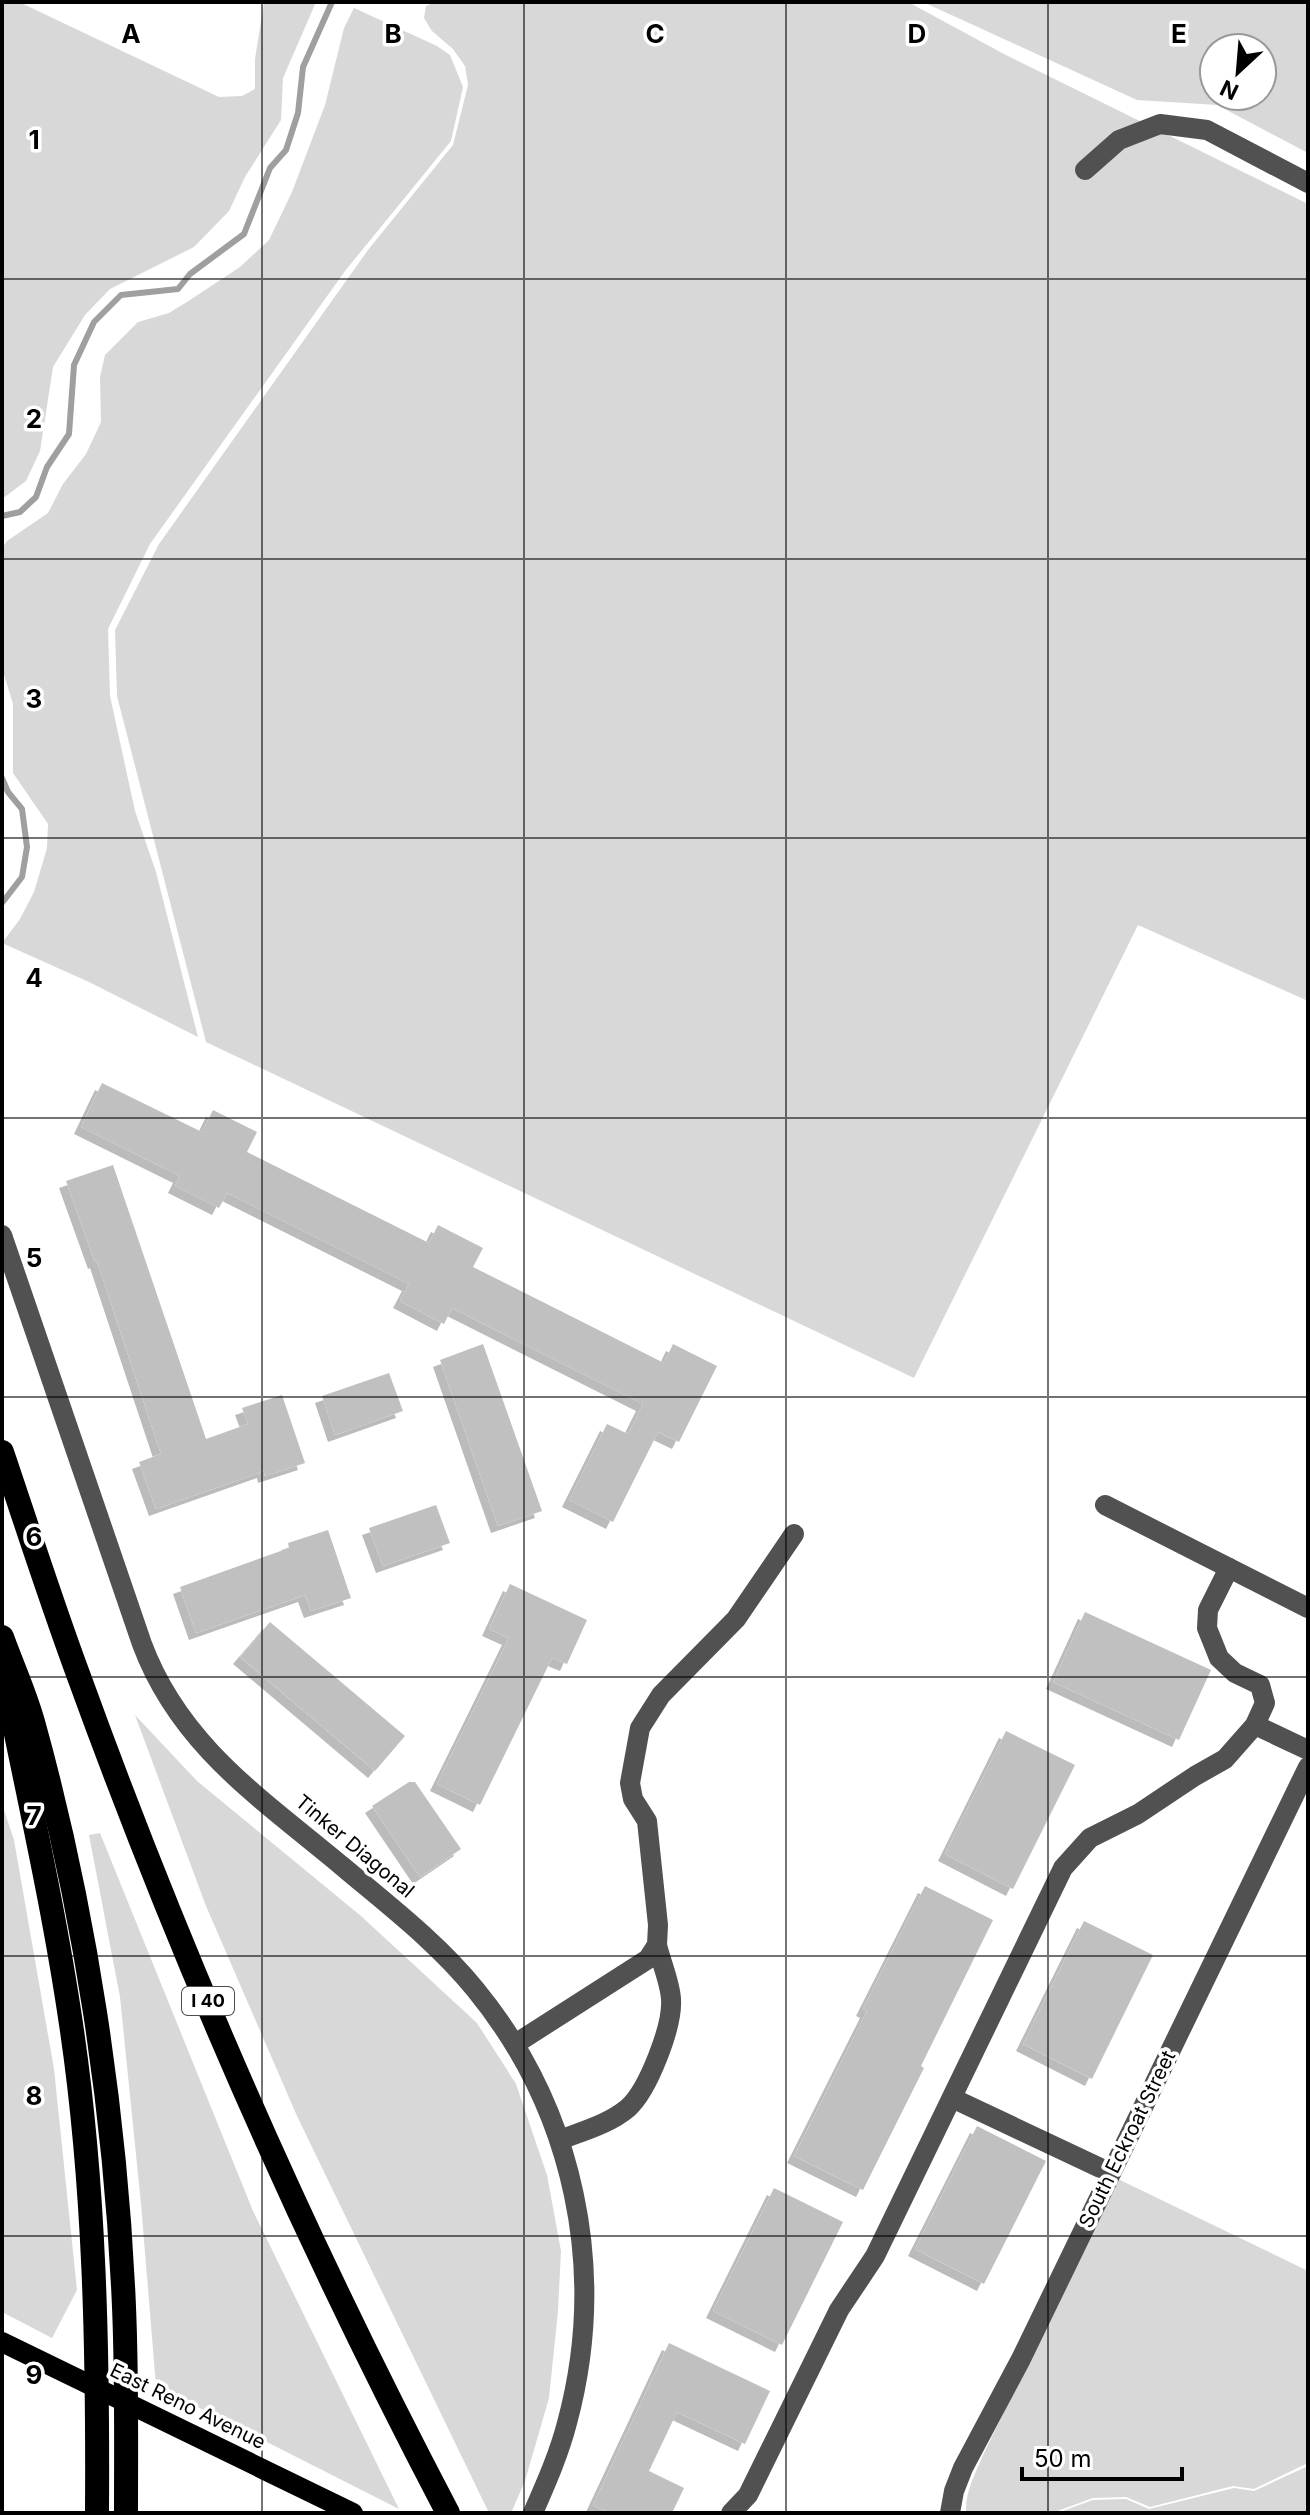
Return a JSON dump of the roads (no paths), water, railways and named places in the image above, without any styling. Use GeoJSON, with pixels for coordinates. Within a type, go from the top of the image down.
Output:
{"type":"FeatureCollection","features":[{"type":"Feature","properties":{"kind":"highway","name":"I 40"},"geometry":{"type":"LineString","coordinates":[[2,1452],[78,1674],[161,1890],[236,2068],[335,2288],[448,2513]]}},
{"type":"Feature","properties":{"kind":"highway"},"geometry":{"type":"LineString","coordinates":[[2,1637],[33,1720],[66,1861],[97,2026],[113,2163],[124,2307],[126,2513]]}},
{"type":"Feature","properties":{"kind":"highway"},"geometry":{"type":"LineString","coordinates":[[2,1666],[44,1861],[72,2027],[86,2158],[94,2291],[98,2394],[97,2513]]}},
{"type":"Feature","properties":{"kind":"main road","name":"East Reno Avenue"},"geometry":{"type":"LineString","coordinates":[[2,2342],[353,2513]]}},
{"type":"Feature","properties":{"kind":"street"},"geometry":{"type":"LineString","coordinates":[[1085,170],[1119,140],[1160,124],[1207,130],[1308,183]]}},
{"type":"Feature","properties":{"kind":"street","name":"Tinker Diagonal"},"geometry":{"type":"LineString","coordinates":[[2,1235],[142,1644],[156,1678],[174,1709],[187,1728],[231,1774],[416,1928],[452,1962],[515,2044],[560,2140],[576,2205],[583,2256],[584,2325],[568,2422],[535,2509]]}},
{"type":"Feature","properties":{"kind":"street"},"geometry":{"type":"LineString","coordinates":[[1105,1505],[1308,1608]]}},
{"type":"Feature","properties":{"kind":"street"},"geometry":{"type":"LineString","coordinates":[[560,2140],[601,2125],[629,2107],[647,2079],[664,2041],[671,2000],[657,1945],[658,1925],[647,1821],[633,1799],[630,1783],[640,1728],[661,1695],[736,1619],[794,1534]]}},
{"type":"Feature","properties":{"kind":"street"},"geometry":{"type":"LineString","coordinates":[[731,2513],[748,2495],[839,2310],[875,2256],[1063,1868],[1090,1838],[1138,1814],[1225,1759],[1255,1725],[1265,1703],[1260,1685],[1235,1673],[1219,1658],[1207,1628],[1208,1610],[1229,1568]]}},
{"type":"Feature","properties":{"kind":"street"},"geometry":{"type":"LineString","coordinates":[[1255,1725],[1308,1750]]}},
{"type":"Feature","properties":{"kind":"street","name":"South Eckroat Street"},"geometry":{"type":"LineString","coordinates":[[950,2513],[963,2468],[1021,2359],[1308,1767]]}},
{"type":"Feature","properties":{"kind":"street"},"geometry":{"type":"LineString","coordinates":[[515,2044],[648,1959],[657,1945]]}},
{"type":"Feature","properties":{"kind":"street"},"geometry":{"type":"LineString","coordinates":[[952,2098],[1111,2173]]}},
{"type":"Feature","properties":{"kind":"waterway"},"geometry":{"type":"LineString","coordinates":[[2,516],[20,512],[36,497],[47,467],[69,434],[74,365],[94,322],[121,295],[178,289],[190,274],[244,234],[270,168],[286,150],[298,113],[303,67],[332,2]]}},
{"type":"Feature","properties":{"kind":"waterway"},"geometry":{"type":"LineString","coordinates":[[2,778],[8,792],[22,809],[27,847],[22,877],[2,903]]}}]}
